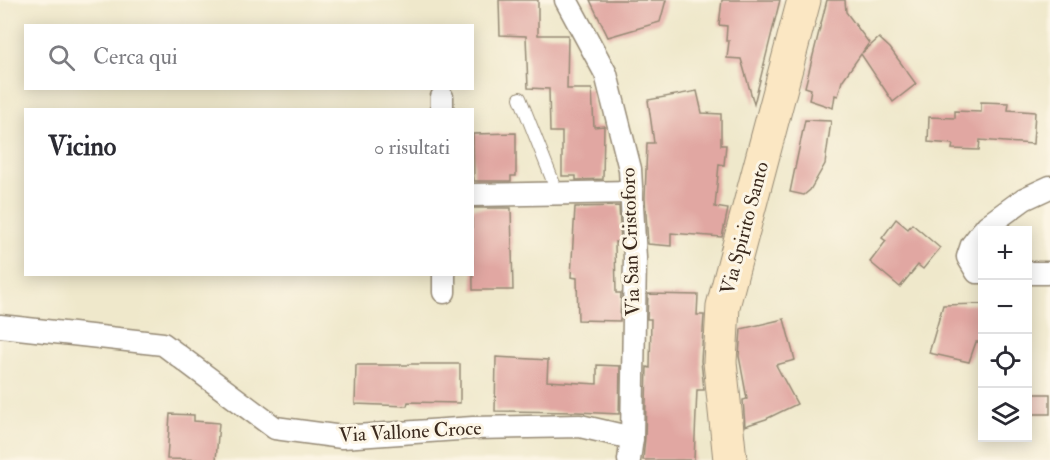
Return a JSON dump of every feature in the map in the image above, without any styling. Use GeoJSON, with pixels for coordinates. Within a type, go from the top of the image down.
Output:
{"type":"FeatureCollection","features":[{"type":"Feature","properties":{"kind":"street","name":"Via San Cristoforo"},"geometry":{"type":"LineString","coordinates":[[566,0],[606,74],[630,169],[634,258],[630,449]]}},
{"type":"Feature","properties":{"kind":"street","name":"Via Spirito Santo"},"geometry":{"type":"LineString","coordinates":[[730,460],[720,362],[723,306],[804,0]]}},
{"type":"Feature","properties":{"kind":"street"},"geometry":{"type":"LineString","coordinates":[[987,226],[1024,199],[1050,187]]}},
{"type":"Feature","properties":{"kind":"street"},"geometry":{"type":"LineString","coordinates":[[474,195],[631,192]]}},
{"type":"Feature","properties":{"kind":"street"},"geometry":{"type":"LineString","coordinates":[[978,237],[972,245],[968,257],[978,272]]}},
{"type":"Feature","properties":{"kind":"street","name":"Via Vallone Croce"},"geometry":{"type":"LineString","coordinates":[[0,326],[163,344],[275,428],[342,437],[473,428],[580,426],[630,449]]}},
{"type":"Feature","properties":{"kind":"lane"},"geometry":{"type":"LineString","coordinates":[[520,98],[558,194]]}},
{"type":"Feature","properties":{"kind":"building"},"geometry":{"type":"Polygon","coordinates":[[[499,0],[538,0],[538,35],[568,35],[567,89],[592,89],[594,127],[604,126],[603,179],[576,180],[576,176],[562,176],[562,132],[550,132],[549,89],[528,88],[526,36],[500,35],[499,0]]]}},
{"type":"Feature","properties":{"kind":"building"},"geometry":{"type":"Polygon","coordinates":[[[590,0],[666,0],[660,22],[608,37],[590,0]]]}},
{"type":"Feature","properties":{"kind":"building"},"geometry":{"type":"Polygon","coordinates":[[[722,0],[780,0],[754,104],[741,59],[727,58],[729,41],[726,41],[727,26],[719,25],[722,0]]]}},
{"type":"Feature","properties":{"kind":"building"},"geometry":{"type":"Polygon","coordinates":[[[827,0],[845,0],[846,12],[869,43],[862,53],[879,38],[890,48],[916,84],[893,102],[861,54],[842,81],[838,96],[835,95],[833,108],[809,100],[811,89],[805,87],[827,0]]]}},
{"type":"Feature","properties":{"kind":"building"},"geometry":{"type":"Polygon","coordinates":[[[697,91],[702,113],[721,114],[721,145],[726,145],[724,165],[719,164],[715,207],[728,209],[722,237],[671,233],[671,246],[648,244],[645,198],[647,143],[654,143],[648,100],[697,91]]]}},
{"type":"Feature","properties":{"kind":"building"},"geometry":{"type":"Polygon","coordinates":[[[981,102],[1009,103],[1008,110],[1035,112],[1033,144],[980,140],[979,150],[952,149],[953,144],[928,142],[929,117],[955,118],[955,111],[981,112],[981,102]]]}},
{"type":"Feature","properties":{"kind":"building"},"geometry":{"type":"Polygon","coordinates":[[[805,120],[831,121],[825,164],[810,190],[804,195],[790,192],[805,120]]]}},
{"type":"Feature","properties":{"kind":"building"},"geometry":{"type":"Polygon","coordinates":[[[516,133],[516,176],[511,176],[511,181],[474,181],[474,134],[516,133]]]}},
{"type":"Feature","properties":{"kind":"building"},"geometry":{"type":"Polygon","coordinates":[[[619,206],[621,243],[615,242],[616,293],[621,293],[620,321],[578,320],[577,278],[571,277],[575,207],[619,206]]]}},
{"type":"Feature","properties":{"kind":"building"},"geometry":{"type":"Polygon","coordinates":[[[474,208],[511,208],[513,290],[473,290],[474,208]]]}},
{"type":"Feature","properties":{"kind":"building"},"geometry":{"type":"Polygon","coordinates":[[[896,219],[908,229],[912,224],[940,248],[923,269],[918,265],[900,287],[870,262],[886,241],[882,238],[896,219]]]}},
{"type":"Feature","properties":{"kind":"building"},"geometry":{"type":"Polygon","coordinates":[[[648,294],[698,295],[697,315],[704,315],[701,361],[704,390],[697,390],[694,460],[643,460],[647,367],[650,368],[651,319],[647,319],[648,294]]]}},
{"type":"Feature","properties":{"kind":"building"},"geometry":{"type":"Polygon","coordinates":[[[978,304],[978,342],[976,342],[969,362],[929,353],[943,305],[978,304]]]}},
{"type":"Feature","properties":{"kind":"building"},"geometry":{"type":"Polygon","coordinates":[[[784,319],[795,360],[776,365],[797,404],[745,426],[743,400],[747,399],[739,356],[741,329],[784,319]]]}},
{"type":"Feature","properties":{"kind":"building"},"geometry":{"type":"Polygon","coordinates":[[[496,357],[548,360],[547,381],[597,384],[597,365],[620,366],[619,414],[495,411],[496,357]]]}},
{"type":"Feature","properties":{"kind":"building"},"geometry":{"type":"Polygon","coordinates":[[[460,364],[460,403],[408,402],[407,406],[355,404],[356,365],[460,364]]]}},
{"type":"Feature","properties":{"kind":"building"},"geometry":{"type":"Polygon","coordinates":[[[1032,394],[1050,394],[1050,414],[1032,414],[1032,394]]]}},
{"type":"Feature","properties":{"kind":"building"},"geometry":{"type":"Polygon","coordinates":[[[170,414],[194,415],[194,421],[219,423],[216,460],[167,459],[170,414]]]}}]}
